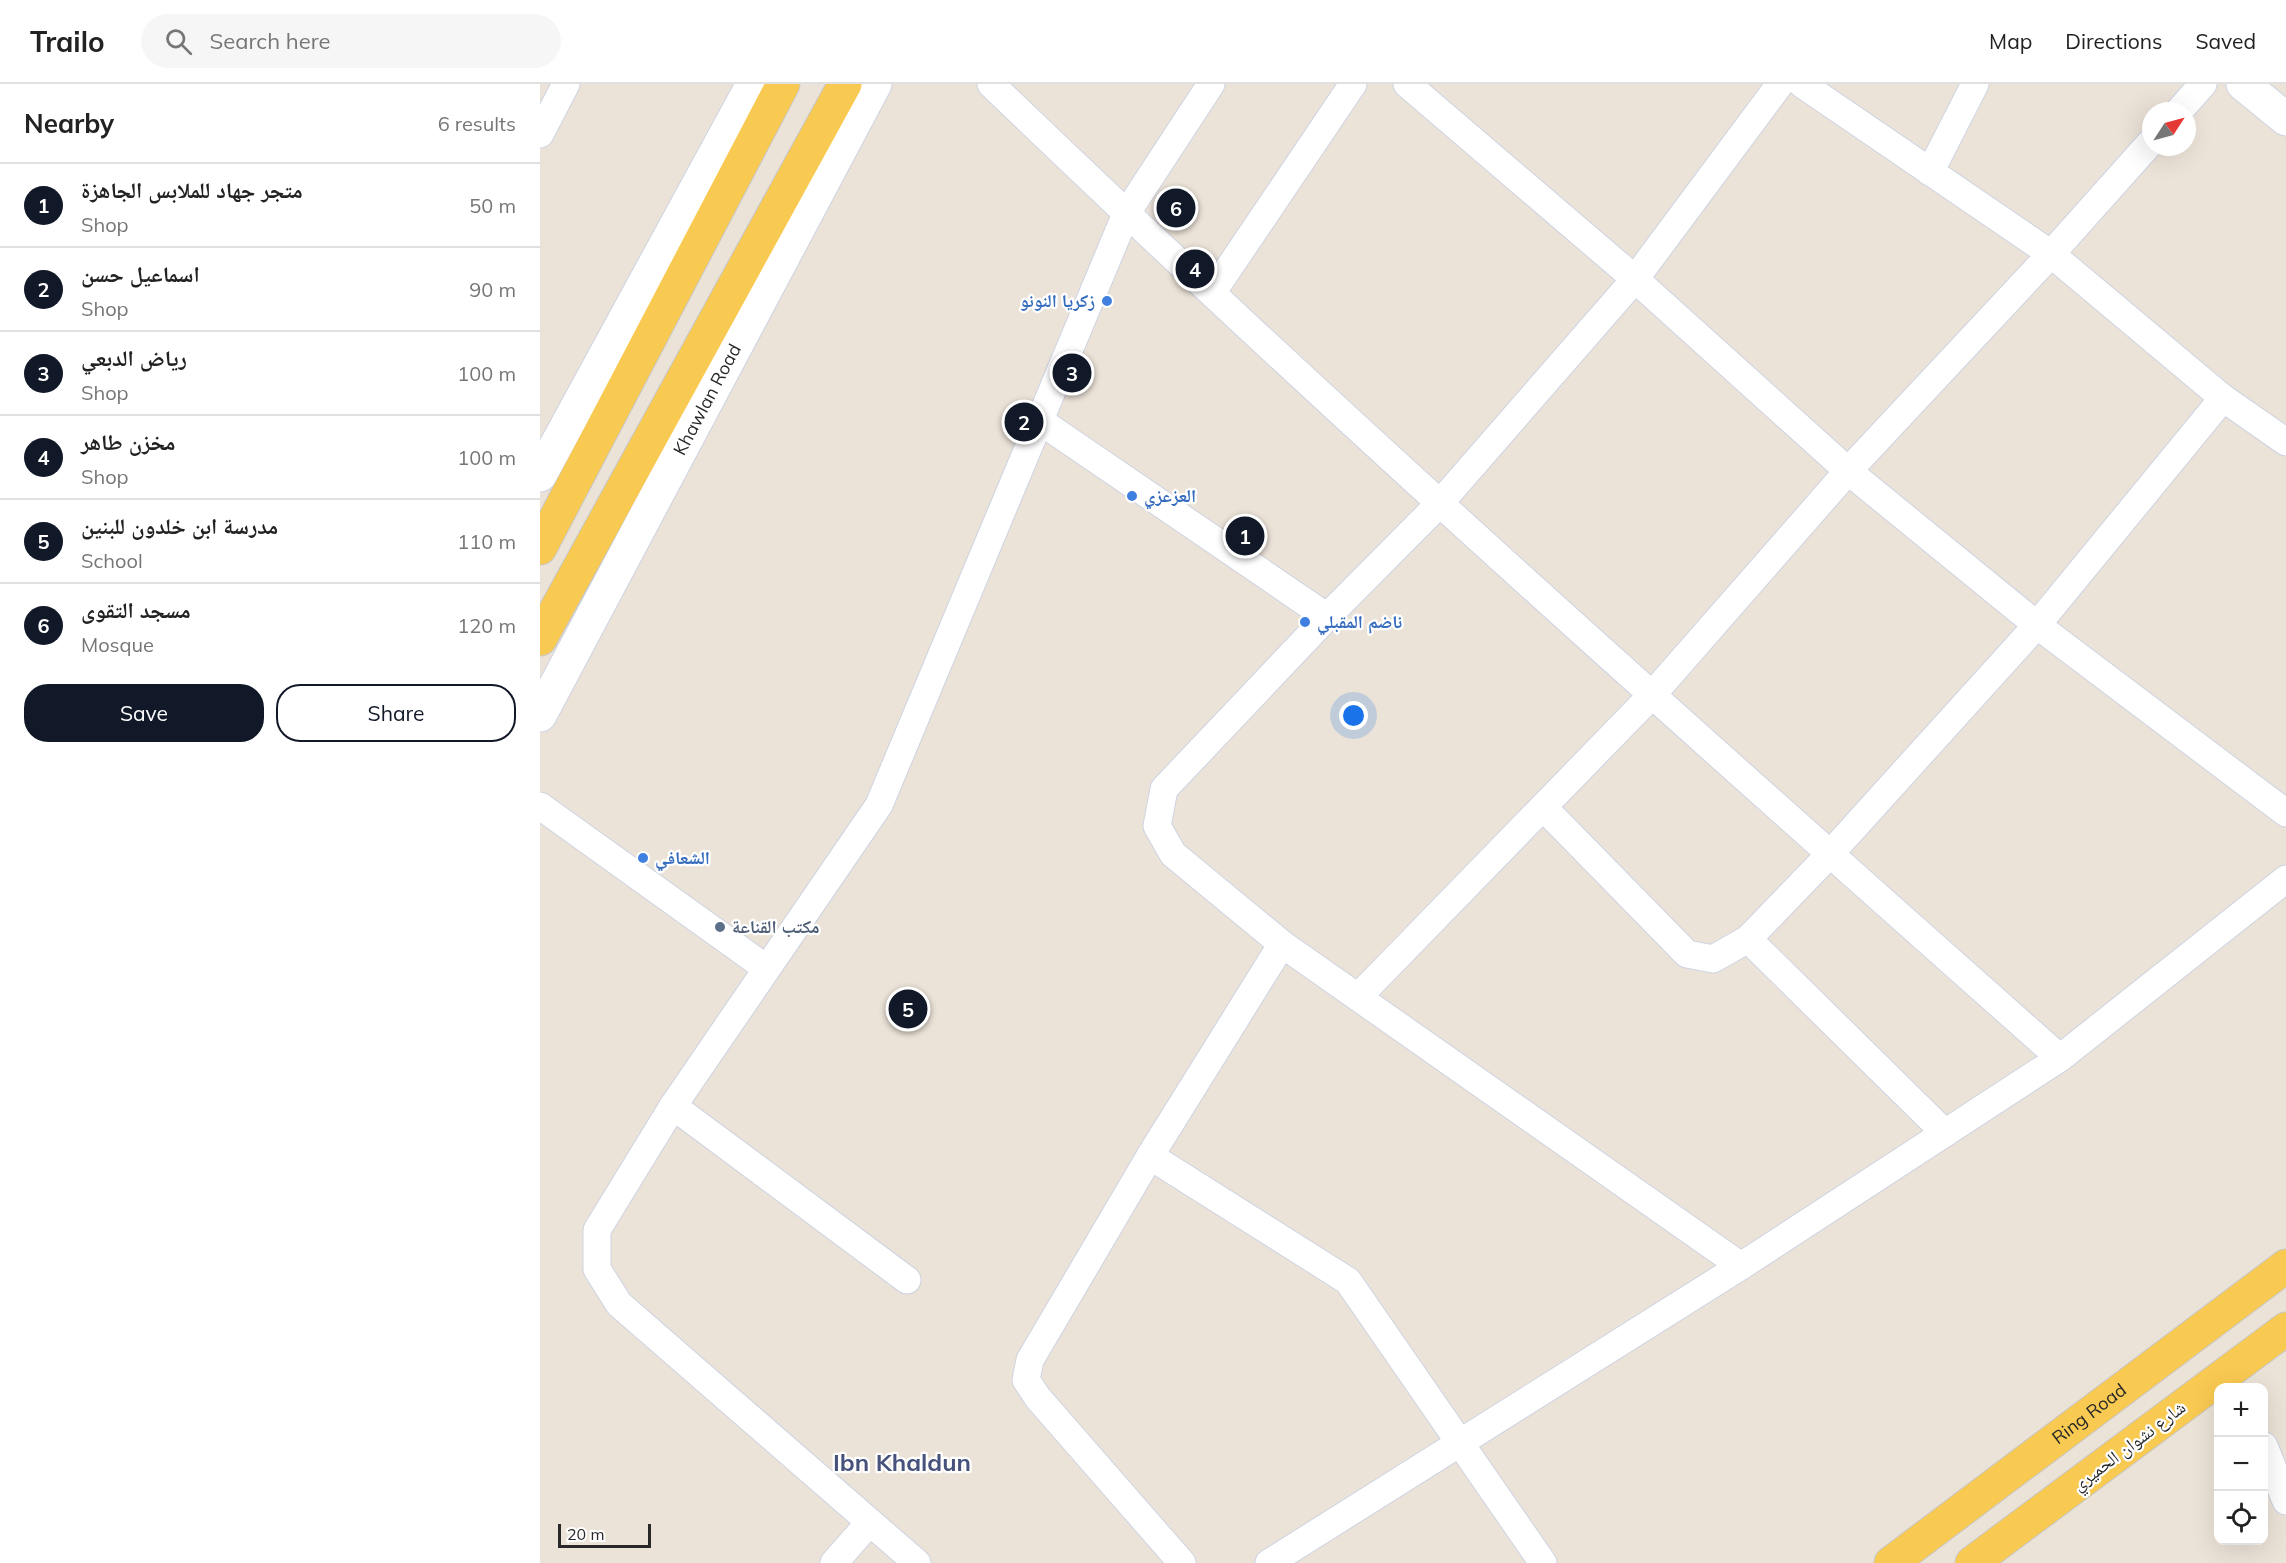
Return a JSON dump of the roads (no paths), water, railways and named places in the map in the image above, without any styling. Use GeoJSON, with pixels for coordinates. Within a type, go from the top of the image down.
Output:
{"type":"FeatureCollection","features":[{"type":"Feature","properties":{"kind":"main road"},"geometry":{"type":"LineString","coordinates":[[540,475],[753,84]]}},
{"type":"Feature","properties":{"kind":"main road"},"geometry":{"type":"LineString","coordinates":[[540,548],[783,84]]}},
{"type":"Feature","properties":{"kind":"main road","name":"Khawlan Road"},"geometry":{"type":"LineString","coordinates":[[545,630],[845,84]]}},
{"type":"Feature","properties":{"kind":"main road","name":"Khawlan Road"},"geometry":{"type":"LineString","coordinates":[[540,715],[875,84]]}},
{"type":"Feature","properties":{"kind":"main road"},"geometry":{"type":"LineString","coordinates":[[2243,84],[2286,119]]}},
{"type":"Feature","properties":{"kind":"main road","name":"Ring Road"},"geometry":{"type":"LineString","coordinates":[[1891,1563],[2286,1266]]}},
{"type":"Feature","properties":{"kind":"main road","name":"شارع نشوان الحميري"},"geometry":{"type":"LineString","coordinates":[[1972,1563],[2236,1378],[2286,1329]]}},
{"type":"Feature","properties":{"kind":"street"},"geometry":{"type":"LineString","coordinates":[[540,134],[566,84]]}},
{"type":"Feature","properties":{"kind":"street"},"geometry":{"type":"LineString","coordinates":[[991,84],[1126,214],[1440,503],[2060,1058]]}},
{"type":"Feature","properties":{"kind":"street"},"geometry":{"type":"LineString","coordinates":[[917,1563],[619,1304],[597,1269],[597,1230],[673,1106],[879,805],[1126,214],[1211,84]]}},
{"type":"Feature","properties":{"kind":"street"},"geometry":{"type":"LineString","coordinates":[[1212,293],[1353,84]]}},
{"type":"Feature","properties":{"kind":"street"},"geometry":{"type":"LineString","coordinates":[[1407,84],[1635,279],[1848,471],[2037,625],[2286,813]]}},
{"type":"Feature","properties":{"kind":"street"},"geometry":{"type":"LineString","coordinates":[[1741,1266],[1282,944],[1173,854],[1156,826],[1164,789],[1327,617],[1440,503],[1635,279],[1780,84]]}},
{"type":"Feature","properties":{"kind":"street"},"geometry":{"type":"LineString","coordinates":[[1802,84],[2051,254],[2223,398],[2286,442]]}},
{"type":"Feature","properties":{"kind":"street"},"geometry":{"type":"LineString","coordinates":[[1930,172],[1975,84]]}},
{"type":"Feature","properties":{"kind":"street"},"geometry":{"type":"LineString","coordinates":[[2187,102],[2204,84]]}},
{"type":"Feature","properties":{"kind":"street"},"geometry":{"type":"LineString","coordinates":[[1358,998],[1652,695],[1848,471],[2051,254],[2142,152]]}},
{"type":"Feature","properties":{"kind":"street"},"geometry":{"type":"LineString","coordinates":[[1544,808],[1687,954],[1713,959],[1748,939],[1830,854],[2037,625],[2223,398]]}},
{"type":"Feature","properties":{"kind":"street"},"geometry":{"type":"LineString","coordinates":[[1040,421],[1327,617]]}},
{"type":"Feature","properties":{"kind":"street"},"geometry":{"type":"LineString","coordinates":[[540,806],[766,968]]}},
{"type":"Feature","properties":{"kind":"street"},"geometry":{"type":"LineString","coordinates":[[1269,1563],[1741,1266],[2060,1058],[2284,887]]}},
{"type":"Feature","properties":{"kind":"street"},"geometry":{"type":"LineString","coordinates":[[1748,939],[1945,1133]]}},
{"type":"Feature","properties":{"kind":"street"},"geometry":{"type":"LineString","coordinates":[[1182,1563],[1038,1398],[1026,1380],[1030,1360],[1150,1156],[1282,944]]}},
{"type":"Feature","properties":{"kind":"street"},"geometry":{"type":"LineString","coordinates":[[673,1106],[907,1280]]}},
{"type":"Feature","properties":{"kind":"street"},"geometry":{"type":"LineString","coordinates":[[1150,1156],[1348,1281],[1543,1563]]}},
{"type":"Feature","properties":{"kind":"street"},"geometry":{"type":"LineString","coordinates":[[2268,1456],[2286,1501]]}},
{"type":"Feature","properties":{"kind":"street"},"geometry":{"type":"LineString","coordinates":[[834,1563],[869,1523]]}},
{"type":"Feature","properties":{"kind":"place","name":"مسجد التقوى"},"geometry":{"type":"Point","coordinates":[1176,208]}},
{"type":"Feature","properties":{"kind":"place","name":"مخزن طاهر"},"geometry":{"type":"Point","coordinates":[1195,269]}},
{"type":"Feature","properties":{"kind":"place","name":"زكريا النونو"},"geometry":{"type":"Point","coordinates":[1107,301]}},
{"type":"Feature","properties":{"kind":"place","name":"رياض الدبعي"},"geometry":{"type":"Point","coordinates":[1072,373]}},
{"type":"Feature","properties":{"kind":"place","name":"اسماعيل حسن"},"geometry":{"type":"Point","coordinates":[1024,422]}},
{"type":"Feature","properties":{"kind":"place","name":"العزعزي"},"geometry":{"type":"Point","coordinates":[1132,496]}},
{"type":"Feature","properties":{"kind":"place","name":"متجر جهاد للملابس الجاهزة"},"geometry":{"type":"Point","coordinates":[1245,536]}},
{"type":"Feature","properties":{"kind":"place","name":"ناضم المقبلي"},"geometry":{"type":"Point","coordinates":[1305,622]}},
{"type":"Feature","properties":{"kind":"place","name":"الشعافي"},"geometry":{"type":"Point","coordinates":[643,858]}},
{"type":"Feature","properties":{"kind":"place","name":"مكتب القناعة"},"geometry":{"type":"Point","coordinates":[720,927]}},
{"type":"Feature","properties":{"kind":"place","name":"مدرسة ابن خلدون للبنين"},"geometry":{"type":"Point","coordinates":[908,1009]}},
{"type":"Feature","properties":{"kind":"district","name":"Ibn Khaldun"},"geometry":{"type":"Point","coordinates":[902,1463]}}]}
